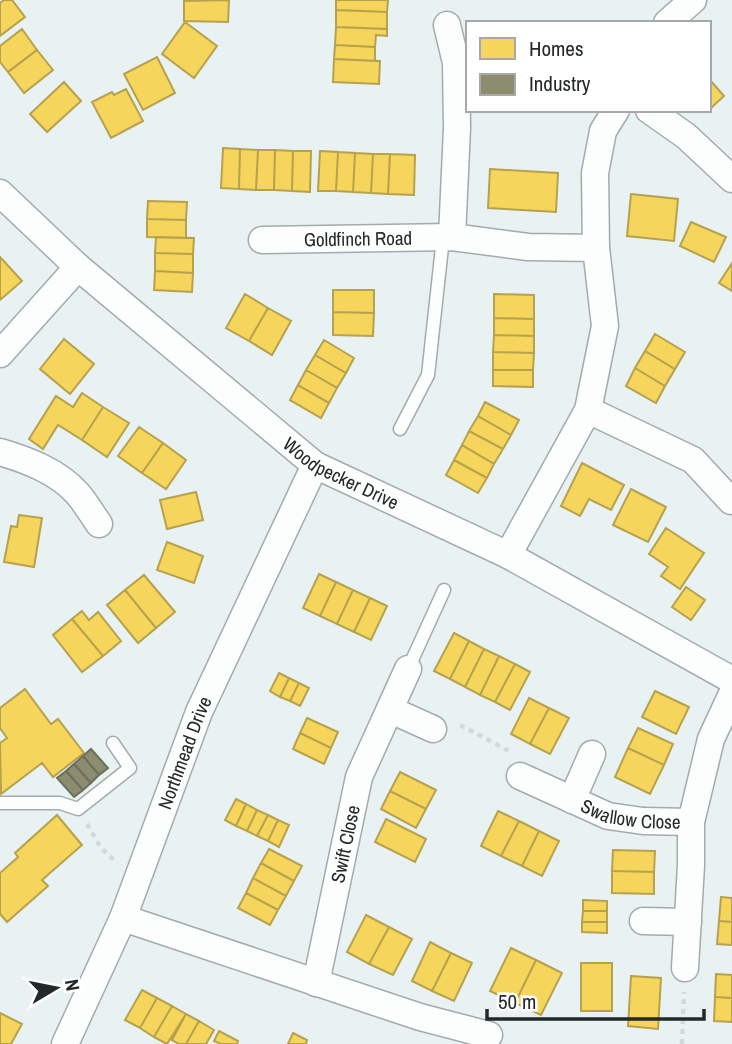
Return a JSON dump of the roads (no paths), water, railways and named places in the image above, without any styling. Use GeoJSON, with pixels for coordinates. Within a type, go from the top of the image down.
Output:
{"type":"FeatureCollection","features":[{"type":"Feature","properties":{"kind":"street"},"geometry":{"type":"LineString","coordinates":[[669,21],[692,0]]}},
{"type":"Feature","properties":{"kind":"street"},"geometry":{"type":"LineString","coordinates":[[447,25],[456,63],[457,128],[448,237]]}},
{"type":"Feature","properties":{"kind":"street"},"geometry":{"type":"LineString","coordinates":[[508,555],[588,410],[605,326],[596,248],[596,173],[603,131],[616,112]]}},
{"type":"Feature","properties":{"kind":"street"},"geometry":{"type":"LineString","coordinates":[[652,112],[686,136],[732,179]]}},
{"type":"Feature","properties":{"kind":"street","name":"Woodpecker Drive"},"geometry":{"type":"LineString","coordinates":[[0,193],[78,267],[315,465],[508,555],[732,680]]}},
{"type":"Feature","properties":{"kind":"street","name":"Goldfinch Road"},"geometry":{"type":"LineString","coordinates":[[262,240],[448,237],[528,247],[596,248]]}},
{"type":"Feature","properties":{"kind":"street"},"geometry":{"type":"LineString","coordinates":[[0,354],[78,267]]}},
{"type":"Feature","properties":{"kind":"street"},"geometry":{"type":"LineString","coordinates":[[588,410],[693,460],[731,501]]}},
{"type":"Feature","properties":{"kind":"street"},"geometry":{"type":"LineString","coordinates":[[0,452],[24,459],[53,474],[76,492],[99,524]]}},
{"type":"Feature","properties":{"kind":"street","name":"Northmead Drive"},"geometry":{"type":"LineString","coordinates":[[65,1044],[123,918],[199,712],[315,465]]}},
{"type":"Feature","properties":{"kind":"street","name":"Swift Close"},"geometry":{"type":"LineString","coordinates":[[316,983],[359,777],[408,669]]}},
{"type":"Feature","properties":{"kind":"street","name":"Swallow Close"},"geometry":{"type":"LineString","coordinates":[[685,968],[691,822],[711,739],[732,694]]}},
{"type":"Feature","properties":{"kind":"street"},"geometry":{"type":"LineString","coordinates":[[391,710],[433,729]]}},
{"type":"Feature","properties":{"kind":"street","name":"Swallow Close"},"geometry":{"type":"LineString","coordinates":[[572,800],[592,754]]}},
{"type":"Feature","properties":{"kind":"street","name":"Swallow Close"},"geometry":{"type":"LineString","coordinates":[[520,776],[608,816],[643,821],[691,822]]}},
{"type":"Feature","properties":{"kind":"street"},"geometry":{"type":"LineString","coordinates":[[123,918],[420,1017],[450,1035],[489,1035]]}},
{"type":"Feature","properties":{"kind":"street"},"geometry":{"type":"LineString","coordinates":[[643,921],[688,922]]}},
{"type":"Feature","properties":{"kind":"lane"},"geometry":{"type":"LineString","coordinates":[[400,429],[428,374],[448,237]]}},
{"type":"Feature","properties":{"kind":"lane"},"geometry":{"type":"LineString","coordinates":[[408,669],[444,590]]}},
{"type":"Feature","properties":{"kind":"lane"},"geometry":{"type":"LineString","coordinates":[[0,803],[60,803],[78,809],[130,768],[113,743]]}}]}
